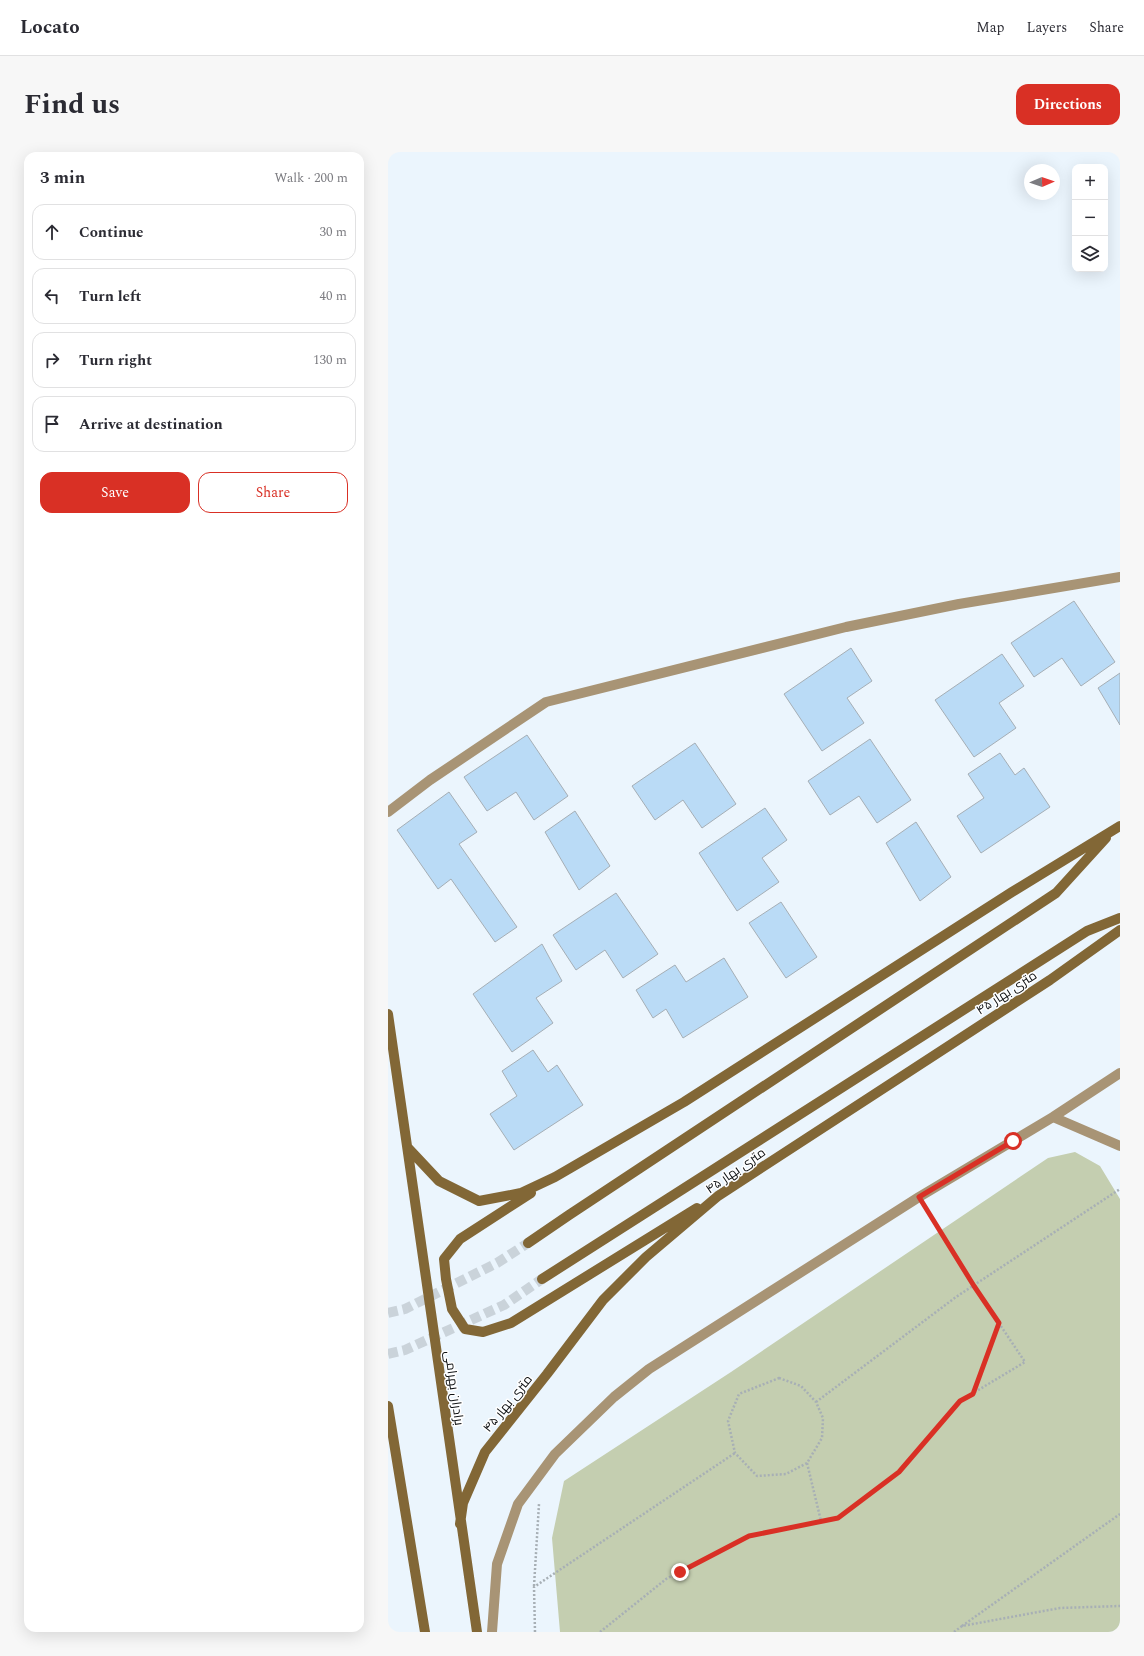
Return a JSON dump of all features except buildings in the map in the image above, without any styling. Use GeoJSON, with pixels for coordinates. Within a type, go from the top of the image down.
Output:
{"type":"FeatureCollection","features":[{"type":"Feature","properties":{"kind":"main road"},"geometry":{"type":"LineString","coordinates":[[718,1196],[670,1224],[511,1323],[483,1332],[465,1330],[452,1308],[446,1279],[444,1259],[460,1239],[555,1177],[684,1102],[1012,892],[1116,828]]}},
{"type":"Feature","properties":{"kind":"main road"},"geometry":{"type":"LineString","coordinates":[[528,1243],[575,1210],[1056,894],[1116,828]]}},
{"type":"Feature","properties":{"kind":"main road"},"geometry":{"type":"LineString","coordinates":[[542,1278],[1087,931],[1120,918]]}},
{"type":"Feature","properties":{"kind":"main road","name":"۴۵ متری بهار"},"geometry":{"type":"LineString","coordinates":[[460,1524],[464,1503],[484,1452],[547,1374],[603,1300],[646,1257],[718,1196],[1050,980],[1120,930]]}},
{"type":"Feature","properties":{"kind":"main road","name":"برادران بهرامی"},"geometry":{"type":"LineString","coordinates":[[388,1014],[460,1524],[477,1632]]}},
{"type":"Feature","properties":{"kind":"main road"},"geometry":{"type":"LineString","coordinates":[[408,1148],[439,1181],[479,1201],[521,1193],[555,1177]]}},
{"type":"Feature","properties":{"kind":"main road"},"geometry":{"type":"LineString","coordinates":[[388,1408],[425,1632]]}},
{"type":"Feature","properties":{"kind":"street"},"geometry":{"type":"LineString","coordinates":[[388,812],[430,780],[546,702],[846,627],[959,604],[1120,577]]}},
{"type":"Feature","properties":{"kind":"street"},"geometry":{"type":"LineString","coordinates":[[492,1632],[497,1564],[518,1504],[555,1454],[614,1397],[649,1368],[919,1197],[1053,1117],[1120,1073]]}},
{"type":"Feature","properties":{"kind":"street"},"geometry":{"type":"LineString","coordinates":[[1053,1117],[1120,1146]]}},
{"type":"Feature","properties":{"kind":"path"},"geometry":{"type":"LineString","coordinates":[[816,1402],[956,1297],[1120,1189]]}},
{"type":"Feature","properties":{"kind":"path"},"geometry":{"type":"LineString","coordinates":[[600,1632],[666,1579],[749,1536],[838,1518],[899,1472],[960,1401],[1025,1362],[974,1286],[919,1197]]}},
{"type":"Feature","properties":{"kind":"path"},"geometry":{"type":"LineString","coordinates":[[973,1394],[999,1323]]}},
{"type":"Feature","properties":{"kind":"path"},"geometry":{"type":"LineString","coordinates":[[779,1378],[800,1386],[816,1402],[823,1418],[822,1438],[807,1463],[786,1474],[757,1476],[735,1453],[728,1421],[739,1394],[779,1378]]}},
{"type":"Feature","properties":{"kind":"path"},"geometry":{"type":"LineString","coordinates":[[534,1587],[735,1453]]}},
{"type":"Feature","properties":{"kind":"path"},"geometry":{"type":"LineString","coordinates":[[807,1463],[821,1521]]}},
{"type":"Feature","properties":{"kind":"path"},"geometry":{"type":"LineString","coordinates":[[535,1632],[534,1587],[539,1503]]}},
{"type":"Feature","properties":{"kind":"path"},"geometry":{"type":"LineString","coordinates":[[954,1632],[1120,1514]]}},
{"type":"Feature","properties":{"kind":"path"},"geometry":{"type":"LineString","coordinates":[[962,1626],[1060,1608],[1120,1606]]}},
{"type":"Feature","properties":{"kind":"green space"},"geometry":{"type":"Polygon","coordinates":[[[1075,1152],[1100,1166],[1120,1199],[1120,1632],[560,1632],[552,1538],[564,1481],[731,1372],[1048,1158],[1075,1152]]]}},
{"type":"Feature","properties":{"kind":"tunnel"},"geometry":{"type":"LineString","coordinates":[[388,1313],[405,1309],[497,1263],[528,1243]]}},
{"type":"Feature","properties":{"kind":"tunnel"},"geometry":{"type":"LineString","coordinates":[[388,1354],[405,1350],[504,1305],[542,1279]]}},
{"type":"Feature","properties":{"kind":"route"},"geometry":{"type":"LineString","coordinates":[[680,1572],[749,1536],[838,1518],[899,1472],[960,1401],[973,1394],[999,1323],[974,1286],[919,1197],[1013,1141]]}}]}
